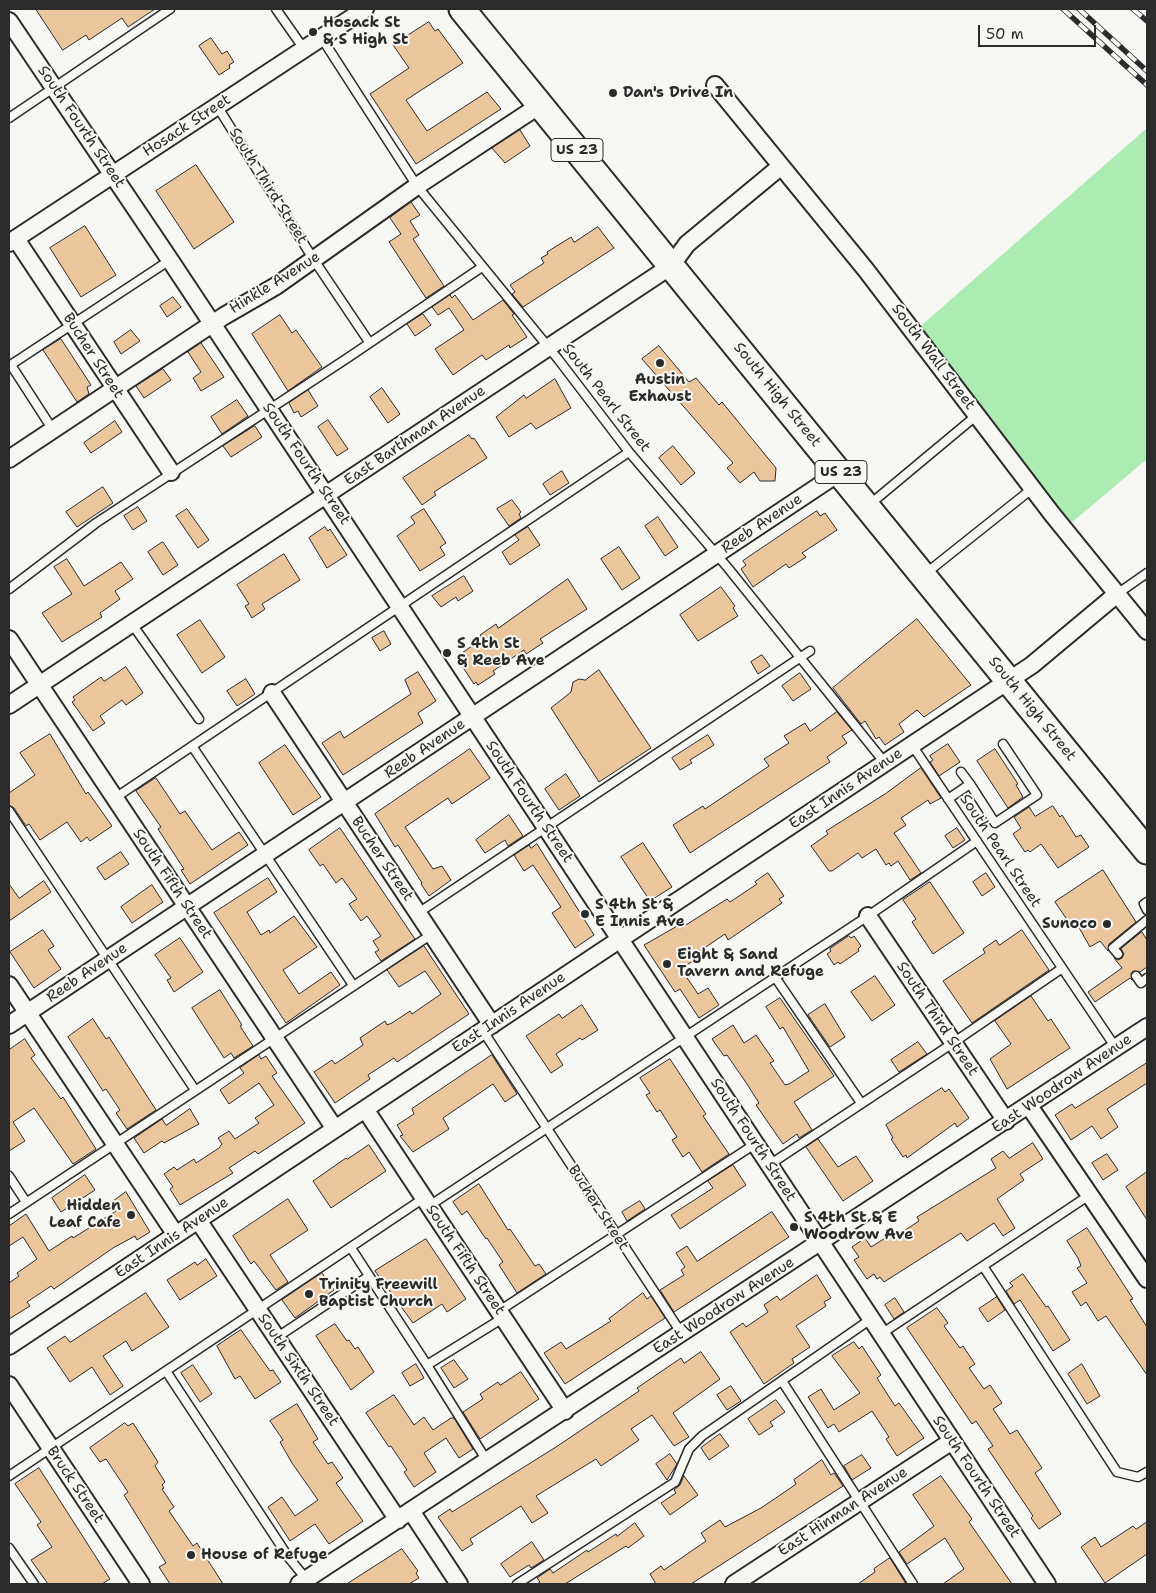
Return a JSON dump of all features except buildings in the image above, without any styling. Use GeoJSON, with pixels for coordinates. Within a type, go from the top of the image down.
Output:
{"type":"FeatureCollection","features":[{"type":"Feature","properties":{"kind":"main road","name":"South High Street"},"geometry":{"type":"LineString","coordinates":[[462,9],[1147,851]]}},
{"type":"Feature","properties":{"kind":"street","name":"Hosack Street"},"geometry":{"type":"LineString","coordinates":[[12,241],[364,9]]}},
{"type":"Feature","properties":{"kind":"street","name":"South Fourth Street"},"geometry":{"type":"LineString","coordinates":[[9,21],[269,408],[1047,1584]]}},
{"type":"Feature","properties":{"kind":"street","name":"South Wall Street"},"geometry":{"type":"LineString","coordinates":[[715,85],[866,270],[1032,488],[1147,631]]}},
{"type":"Feature","properties":{"kind":"street","name":"Hinkle Avenue"},"geometry":{"type":"LineString","coordinates":[[9,459],[212,324],[276,286],[417,186],[540,105]]}},
{"type":"Feature","properties":{"kind":"street"},"geometry":{"type":"LineString","coordinates":[[671,266],[687,244],[780,167]]}},
{"type":"Feature","properties":{"kind":"street","name":"Bucher Street"},"geometry":{"type":"LineString","coordinates":[[12,241],[73,325],[171,472]]}},
{"type":"Feature","properties":{"kind":"street","name":"East Barthman Avenue"},"geometry":{"type":"LineString","coordinates":[[9,705],[671,266]]}},
{"type":"Feature","properties":{"kind":"street","name":"Reeb Avenue"},"geometry":{"type":"LineString","coordinates":[[9,1025],[840,472]]}},
{"type":"Feature","properties":{"kind":"street","name":"East Innis Avenue"},"geometry":{"type":"LineString","coordinates":[[9,1346],[1032,665],[1117,594]]}},
{"type":"Feature","properties":{"kind":"street","name":"South Fifth Street"},"geometry":{"type":"LineString","coordinates":[[9,640],[335,1130]]}},
{"type":"Feature","properties":{"kind":"street","name":"Bucher Street"},"geometry":{"type":"LineString","coordinates":[[272,693],[432,934],[487,1028]]}},
{"type":"Feature","properties":{"kind":"street","name":"South Third Street"},"geometry":{"type":"LineString","coordinates":[[868,916],[1006,1121]]}},
{"type":"Feature","properties":{"kind":"street"},"geometry":{"type":"LineString","coordinates":[[9,985],[176,1235]]}},
{"type":"Feature","properties":{"kind":"street","name":"East Woodrow Avenue"},"geometry":{"type":"LineString","coordinates":[[303,1582],[1147,1027]]}},
{"type":"Feature","properties":{"kind":"street"},"geometry":{"type":"LineString","coordinates":[[1028,1106],[1088,1196],[1147,1279]]}},
{"type":"Feature","properties":{"kind":"street","name":"South Fifth Street"},"geometry":{"type":"LineString","coordinates":[[365,1109],[564,1410]]}},
{"type":"Feature","properties":{"kind":"street","name":"South Sixth Street"},"geometry":{"type":"LineString","coordinates":[[198,1220],[276,1338],[405,1515],[459,1584]]}},
{"type":"Feature","properties":{"kind":"street","name":"Bruck Street"},"geometry":{"type":"LineString","coordinates":[[9,1385],[141,1584]]}},
{"type":"Feature","properties":{"kind":"street","name":"East Hinman Avenue"},"geometry":{"type":"LineString","coordinates":[[734,1584],[952,1441]]}},
{"type":"Feature","properties":{"kind":"lane"},"geometry":{"type":"LineString","coordinates":[[276,9],[304,49]]}},
{"type":"Feature","properties":{"kind":"lane"},"geometry":{"type":"LineString","coordinates":[[9,118],[166,10]]}},
{"type":"Feature","properties":{"kind":"lane","name":"South Pearl Street"},"geometry":{"type":"LineString","coordinates":[[321,37],[417,186],[549,347],[629,452],[717,554],[885,763]]}},
{"type":"Feature","properties":{"kind":"lane","name":"South Third Street"},"geometry":{"type":"LineString","coordinates":[[217,106],[314,260],[369,342]]}},
{"type":"Feature","properties":{"kind":"lane"},"geometry":{"type":"LineString","coordinates":[[54,430],[10,366],[170,260]]}},
{"type":"Feature","properties":{"kind":"lane"},"geometry":{"type":"LineString","coordinates":[[9,589],[96,523],[482,267]]}},
{"type":"Feature","properties":{"kind":"lane"},"geometry":{"type":"LineString","coordinates":[[867,506],[977,415]]}},
{"type":"Feature","properties":{"kind":"lane"},"geometry":{"type":"LineString","coordinates":[[114,798],[629,452]]}},
{"type":"Feature","properties":{"kind":"lane"},"geometry":{"type":"LineString","coordinates":[[924,575],[1032,488]]}},
{"type":"Feature","properties":{"kind":"lane"},"geometry":{"type":"LineString","coordinates":[[1117,594],[1147,573]]}},
{"type":"Feature","properties":{"kind":"lane"},"geometry":{"type":"LineString","coordinates":[[132,624],[199,719]]}},
{"type":"Feature","properties":{"kind":"lane"},"geometry":{"type":"LineString","coordinates":[[418,913],[810,651]]}},
{"type":"Feature","properties":{"kind":"lane","name":"South Pearl Street"},"geometry":{"type":"LineString","coordinates":[[912,744],[1116,1048]]}},
{"type":"Feature","properties":{"kind":"lane"},"geometry":{"type":"LineString","coordinates":[[961,772],[995,823],[1037,795],[1003,744]]}},
{"type":"Feature","properties":{"kind":"lane"},"geometry":{"type":"LineString","coordinates":[[192,746],[353,985]]}},
{"type":"Feature","properties":{"kind":"lane"},"geometry":{"type":"LineString","coordinates":[[948,799],[970,784]]}},
{"type":"Feature","properties":{"kind":"lane"},"geometry":{"type":"LineString","coordinates":[[9,811],[195,1090]]}},
{"type":"Feature","properties":{"kind":"lane"},"geometry":{"type":"LineString","coordinates":[[9,1476],[257,1309],[351,1248],[546,1128],[868,916],[977,841]]}},
{"type":"Feature","properties":{"kind":"lane"},"geometry":{"type":"LineString","coordinates":[[1147,902],[1144,904],[1147,910]]}},
{"type":"Feature","properties":{"kind":"lane"},"geometry":{"type":"LineString","coordinates":[[1118,954],[1113,948],[1147,920]]}},
{"type":"Feature","properties":{"kind":"lane"},"geometry":{"type":"LineString","coordinates":[[9,1214],[432,934]]}},
{"type":"Feature","properties":{"kind":"lane"},"geometry":{"type":"LineString","coordinates":[[769,1165],[953,1043],[1061,968]]}},
{"type":"Feature","properties":{"kind":"lane"},"geometry":{"type":"LineString","coordinates":[[1136,976],[1141,983],[1147,978]]}},
{"type":"Feature","properties":{"kind":"lane"},"geometry":{"type":"LineString","coordinates":[[775,977],[861,1103]]}},
{"type":"Feature","properties":{"kind":"lane","name":"Bucher Street"},"geometry":{"type":"LineString","coordinates":[[487,1028],[546,1128],[682,1334]]}},
{"type":"Feature","properties":{"kind":"lane"},"geometry":{"type":"LineString","coordinates":[[427,1365],[616,1235],[755,1144]]}},
{"type":"Feature","properties":{"kind":"lane"},"geometry":{"type":"LineString","coordinates":[[9,1176],[26,1202]]}},
{"type":"Feature","properties":{"kind":"lane"},"geometry":{"type":"LineString","coordinates":[[881,1334],[1088,1196]]}},
{"type":"Feature","properties":{"kind":"lane"},"geometry":{"type":"LineString","coordinates":[[351,1248],[487,1461]]}},
{"type":"Feature","properties":{"kind":"lane"},"geometry":{"type":"LineString","coordinates":[[983,1266],[1117,1472],[1138,1477],[1147,1472]]}},
{"type":"Feature","properties":{"kind":"lane"},"geometry":{"type":"LineString","coordinates":[[276,1338],[369,1276]]}},
{"type":"Feature","properties":{"kind":"lane"},"geometry":{"type":"LineString","coordinates":[[517,1584],[675,1482],[689,1449],[702,1436],[871,1320]]}},
{"type":"Feature","properties":{"kind":"lane"},"geometry":{"type":"LineString","coordinates":[[166,1370],[303,1582]]}},
{"type":"Feature","properties":{"kind":"lane"},"geometry":{"type":"LineString","coordinates":[[782,1381],[913,1584]]}},
{"type":"Feature","properties":{"kind":"lane"},"geometry":{"type":"LineString","coordinates":[[9,1548],[34,1584]]}},
{"type":"Feature","properties":{"kind":"green space"},"geometry":{"type":"Polygon","coordinates":[[[1147,128],[1147,459],[1070,524],[915,331],[1147,128]]]}},
{"type":"Feature","properties":{"kind":"railway"},"geometry":{"type":"LineString","coordinates":[[1063,9],[1147,85]]}},
{"type":"Feature","properties":{"kind":"railway"},"geometry":{"type":"LineString","coordinates":[[1079,9],[1147,71]]}},
{"type":"Feature","properties":{"kind":"railway"},"geometry":{"type":"LineString","coordinates":[[1133,9],[1147,21]]}},
{"type":"Feature","properties":{"kind":"place","name":"Hosack St & S High St"},"geometry":{"type":"Point","coordinates":[313,32]}},
{"type":"Feature","properties":{"kind":"place","name":"Dan's Drive In"},"geometry":{"type":"Point","coordinates":[613,93]}},
{"type":"Feature","properties":{"kind":"place","name":"Austin Exhaust"},"geometry":{"type":"Point","coordinates":[660,363]}},
{"type":"Feature","properties":{"kind":"place","name":"S 4th St & Reeb Ave"},"geometry":{"type":"Point","coordinates":[447,653]}},
{"type":"Feature","properties":{"kind":"place","name":"S 4th St & E Innis Ave"},"geometry":{"type":"Point","coordinates":[585,914]}},
{"type":"Feature","properties":{"kind":"place","name":"Sunoco"},"geometry":{"type":"Point","coordinates":[1107,924]}},
{"type":"Feature","properties":{"kind":"place","name":"Eight & Sand Tavern and Refuge"},"geometry":{"type":"Point","coordinates":[667,964]}},
{"type":"Feature","properties":{"kind":"place","name":"Hidden Leaf Cafe"},"geometry":{"type":"Point","coordinates":[131,1215]}},
{"type":"Feature","properties":{"kind":"place","name":"S 4th St & E Woodrow Ave"},"geometry":{"type":"Point","coordinates":[794,1227]}},
{"type":"Feature","properties":{"kind":"place","name":"Trinity Freewill Baptist Church"},"geometry":{"type":"Point","coordinates":[309,1294]}},
{"type":"Feature","properties":{"kind":"place","name":"House of Refuge"},"geometry":{"type":"Point","coordinates":[191,1555]}}]}
